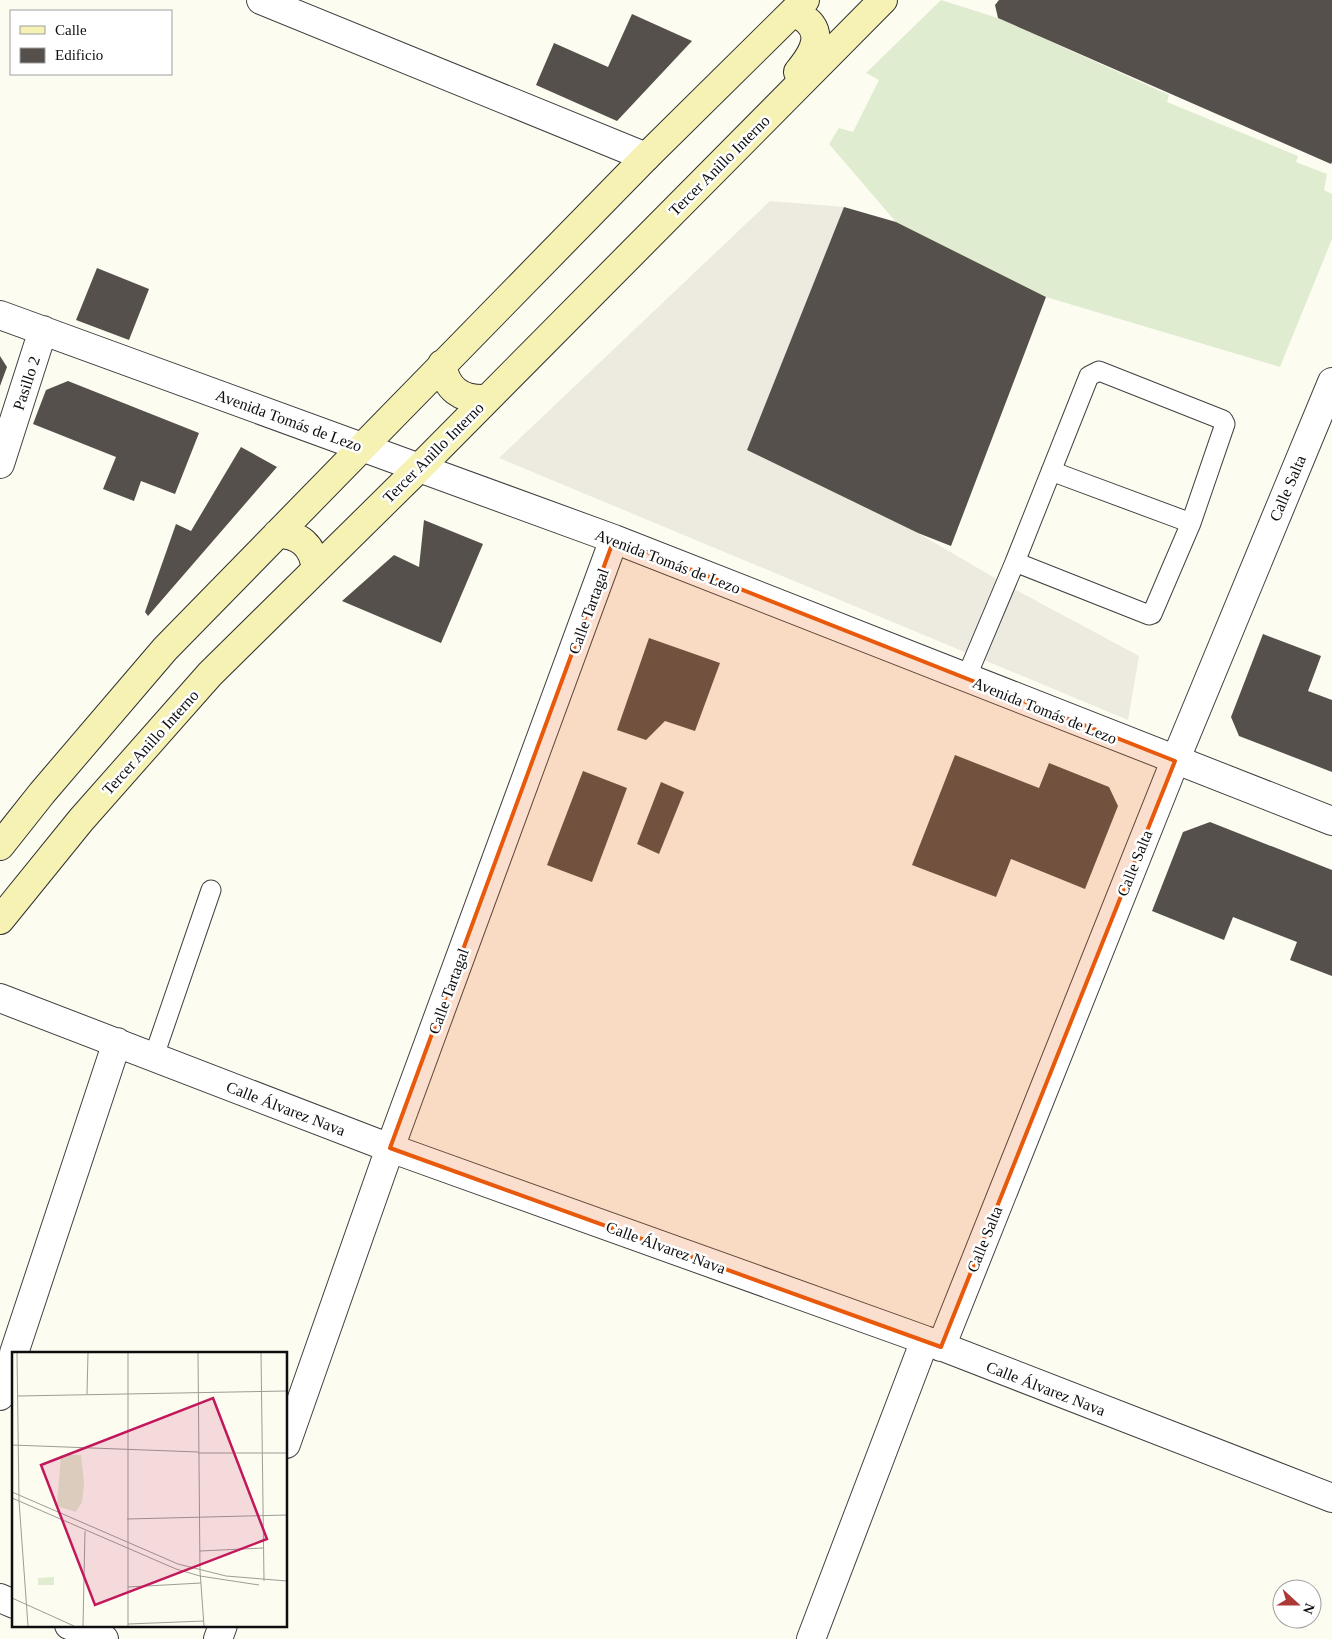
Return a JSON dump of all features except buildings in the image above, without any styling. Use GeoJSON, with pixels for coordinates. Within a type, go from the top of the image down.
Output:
{"type":"FeatureCollection","features":[{"type":"Feature","properties":{"kind":"main road","name":"Tercer Anillo Interno"},"geometry":{"type":"LineString","coordinates":[[0,920],[80,820],[210,674],[419,468],[879,1]]}},
{"type":"Feature","properties":{"kind":"main road"},"geometry":{"type":"LineString","coordinates":[[0,846],[42,793],[165,649],[361,446],[646,157],[799,6],[802,16],[812,27],[817,38],[812,55],[707,177]]}},
{"type":"Feature","properties":{"kind":"main road"},"geometry":{"type":"LineString","coordinates":[[442,364],[448,384],[456,392],[465,398],[486,399]]}},
{"type":"Feature","properties":{"kind":"main road"},"geometry":{"type":"LineString","coordinates":[[276,534],[289,534],[300,538],[315,557],[316,570]]}},
{"type":"Feature","properties":{"kind":"street"},"geometry":{"type":"LineString","coordinates":[[261,0],[646,157]]}},
{"type":"Feature","properties":{"kind":"street","name":"Avenida Tomás de Lezo"},"geometry":{"type":"LineString","coordinates":[[0,314],[614,539],[1175,761],[1332,821]]}},
{"type":"Feature","properties":{"kind":"street","name":"Pasillo 2"},"geometry":{"type":"LineString","coordinates":[[0,464],[43,330]]}},
{"type":"Feature","properties":{"kind":"street","name":"Calle Salta"},"geometry":{"type":"LineString","coordinates":[[811,1639],[1332,382]]}},
{"type":"Feature","properties":{"kind":"street","name":"Calle Tartagal"},"geometry":{"type":"LineString","coordinates":[[288,1438],[390,1148],[614,539]]}},
{"type":"Feature","properties":{"kind":"street","name":"Calle Álvarez Nava"},"geometry":{"type":"LineString","coordinates":[[0,998],[390,1148],[933,1343],[1332,1498]]}},
{"type":"Feature","properties":{"kind":"street"},"geometry":{"type":"LineString","coordinates":[[15,1352],[117,1042]]}},
{"type":"Feature","properties":{"kind":"street"},"geometry":{"type":"LineString","coordinates":[[0,1396],[12,1360]]}},
{"type":"Feature","properties":{"kind":"street"},"geometry":{"type":"LineString","coordinates":[[0,1598],[12,1603]]}},
{"type":"Feature","properties":{"kind":"street"},"geometry":{"type":"LineString","coordinates":[[72,1626],[104,1639]]}},
{"type":"Feature","properties":{"kind":"street"},"geometry":{"type":"LineString","coordinates":[[218,1639],[223,1626]]}},
{"type":"Feature","properties":{"kind":"lane"},"geometry":{"type":"LineString","coordinates":[[966,678],[1015,562],[1089,376],[1099,371],[1223,420],[1225,429],[1191,522],[1152,614],[1149,615],[1015,562]]}},
{"type":"Feature","properties":{"kind":"lane"},"geometry":{"type":"LineString","coordinates":[[1051,471],[1191,522]]}},
{"type":"Feature","properties":{"kind":"lane"},"geometry":{"type":"LineString","coordinates":[[154,1056],[212,890]]}},
{"type":"Feature","properties":{"kind":"highlighted area"},"geometry":{"type":"Polygon","coordinates":[[[614,539],[1175,761],[941,1347],[390,1148],[614,539]]]}},
{"type":"Feature","properties":{"kind":"green space"},"geometry":{"type":"Polygon","coordinates":[[[941,0],[998,18],[1169,95],[1167,102],[1298,156],[1296,162],[1327,174],[1324,190],[1332,194],[1332,239],[1280,367],[1046,297],[896,222],[829,144],[839,128],[853,132],[879,80],[866,73],[941,0]]]}},
{"type":"Feature","properties":{"kind":"shaded area"},"geometry":{"type":"Polygon","coordinates":[[[770,201],[844,207],[747,450],[918,533],[1005,584],[1139,656],[1128,720],[499,458],[770,201]]]}}]}
